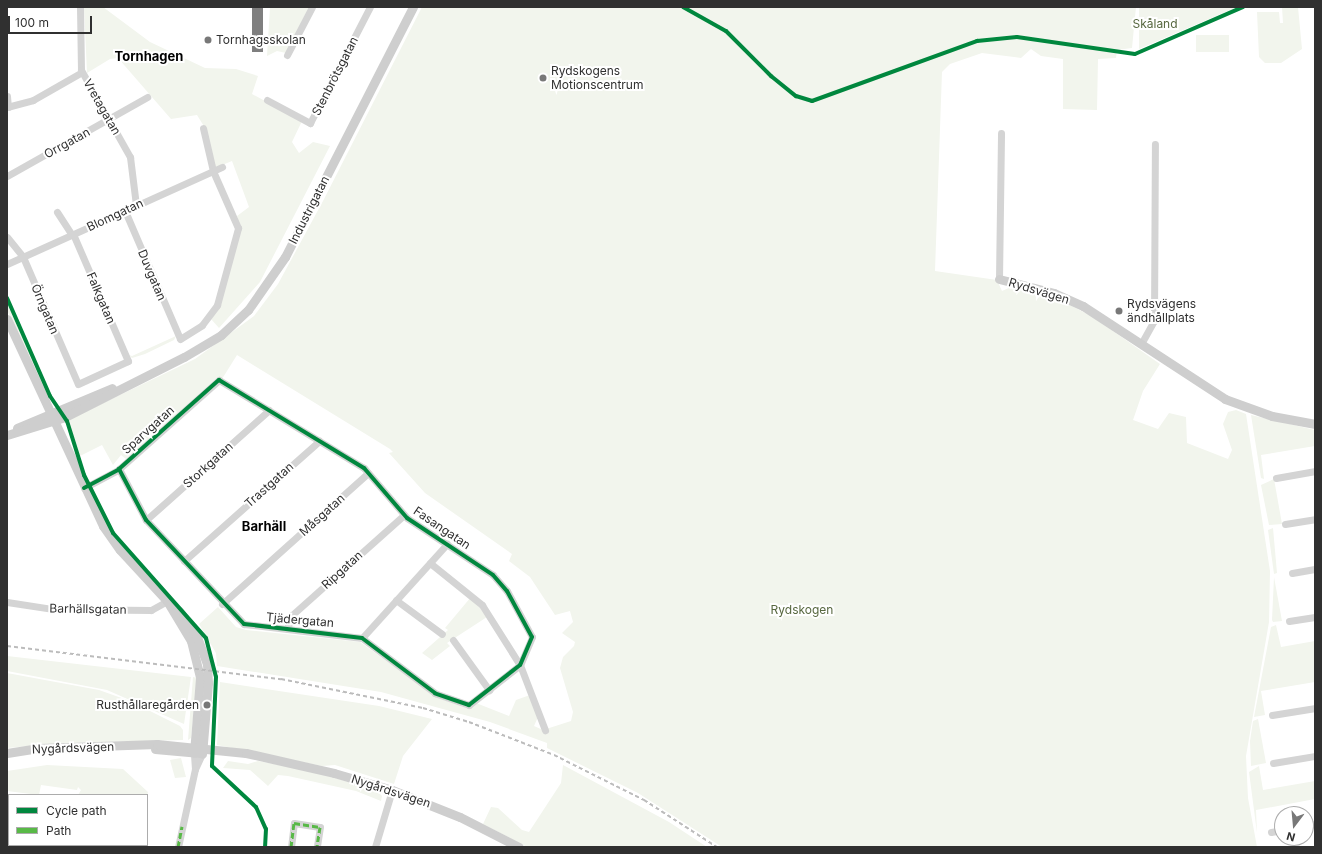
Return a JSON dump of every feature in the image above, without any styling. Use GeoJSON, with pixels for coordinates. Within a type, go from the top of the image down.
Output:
{"type":"FeatureCollection","features":[{"type":"Feature","properties":{"kind":"street","name":"Vretagatan"},"geometry":{"type":"LineString","coordinates":[[80,7],[82,72],[130,157],[136,205]]}},
{"type":"Feature","properties":{"kind":"street"},"geometry":{"type":"LineString","coordinates":[[287,56],[312,7]]}},
{"type":"Feature","properties":{"kind":"street","name":"Stenbrötsgatan"},"geometry":{"type":"LineString","coordinates":[[267,100],[310,123],[370,7]]}},
{"type":"Feature","properties":{"kind":"street","name":"Industrigatan"},"geometry":{"type":"LineString","coordinates":[[7,434],[51,418],[156,370],[222,335],[260,296],[298,232],[413,7]]}},
{"type":"Feature","properties":{"kind":"street"},"geometry":{"type":"LineString","coordinates":[[7,96],[8,107],[31,101],[82,72]]}},
{"type":"Feature","properties":{"kind":"street","name":"Orrgatan"},"geometry":{"type":"LineString","coordinates":[[7,176],[147,97]]}},
{"type":"Feature","properties":{"kind":"street"},"geometry":{"type":"LineString","coordinates":[[203,128],[213,171]]}},
{"type":"Feature","properties":{"kind":"street","name":"Rydsvägen"},"geometry":{"type":"LineString","coordinates":[[1001,133],[999,279],[1070,300],[1225,399],[1272,416],[1315,424]]}},
{"type":"Feature","properties":{"kind":"street"},"geometry":{"type":"LineString","coordinates":[[1141,344],[1154,321],[1155,144]]}},
{"type":"Feature","properties":{"kind":"street","name":"Blomgatan"},"geometry":{"type":"LineString","coordinates":[[7,264],[222,167]]}},
{"type":"Feature","properties":{"kind":"street","name":"Duvgatan"},"geometry":{"type":"LineString","coordinates":[[125,211],[180,339],[202,325],[217,305],[237,232],[236,220],[213,171]]}},
{"type":"Feature","properties":{"kind":"street","name":"Falkgatan"},"geometry":{"type":"LineString","coordinates":[[57,212],[73,235],[128,362],[78,384]]}},
{"type":"Feature","properties":{"kind":"street","name":"Örngatan"},"geometry":{"type":"LineString","coordinates":[[7,237],[22,257],[78,384]]}},
{"type":"Feature","properties":{"kind":"street"},"geometry":{"type":"LineString","coordinates":[[7,319],[84,488],[114,542],[167,601],[186,629],[198,660],[200,684],[198,750],[178,847]]}},
{"type":"Feature","properties":{"kind":"street","name":"Fasangatan"},"geometry":{"type":"LineString","coordinates":[[219,380],[319,441],[368,473],[404,515],[490,573],[507,591],[532,637],[520,665]]}},
{"type":"Feature","properties":{"kind":"street","name":"Sparvgatan"},"geometry":{"type":"LineString","coordinates":[[84,488],[120,469],[219,380]]}},
{"type":"Feature","properties":{"kind":"street","name":"Storkgatan"},"geometry":{"type":"LineString","coordinates":[[146,520],[269,410]]}},
{"type":"Feature","properties":{"kind":"street","name":"Trastgatan"},"geometry":{"type":"LineString","coordinates":[[184,562],[319,441]]}},
{"type":"Feature","properties":{"kind":"street","name":"Tjädergatan"},"geometry":{"type":"LineString","coordinates":[[120,469],[146,520],[222,604],[244,624],[362,638]]}},
{"type":"Feature","properties":{"kind":"street"},"geometry":{"type":"LineString","coordinates":[[1276,478],[1315,471]]}},
{"type":"Feature","properties":{"kind":"street","name":"Måsgatan"},"geometry":{"type":"LineString","coordinates":[[222,604],[368,473]]}},
{"type":"Feature","properties":{"kind":"street","name":"Ripgatan"},"geometry":{"type":"LineString","coordinates":[[287,630],[292,615],[404,515]]}},
{"type":"Feature","properties":{"kind":"street"},"geometry":{"type":"LineString","coordinates":[[1285,524],[1315,519]]}},
{"type":"Feature","properties":{"kind":"street"},"geometry":{"type":"LineString","coordinates":[[447,544],[362,638],[435,692],[448,699],[469,705],[520,665]]}},
{"type":"Feature","properties":{"kind":"street"},"geometry":{"type":"LineString","coordinates":[[430,563],[473,596],[520,665],[545,730]]}},
{"type":"Feature","properties":{"kind":"street"},"geometry":{"type":"LineString","coordinates":[[1292,573],[1315,569]]}},
{"type":"Feature","properties":{"kind":"street"},"geometry":{"type":"LineString","coordinates":[[396,600],[442,634]]}},
{"type":"Feature","properties":{"kind":"street","name":"Barhällsgatan"},"geometry":{"type":"LineString","coordinates":[[7,602],[53,609],[151,610],[167,601]]}},
{"type":"Feature","properties":{"kind":"street"},"geometry":{"type":"LineString","coordinates":[[1289,621],[1315,616]]}},
{"type":"Feature","properties":{"kind":"street"},"geometry":{"type":"LineString","coordinates":[[453,640],[489,690]]}},
{"type":"Feature","properties":{"kind":"street"},"geometry":{"type":"LineString","coordinates":[[1272,715],[1315,708]]}},
{"type":"Feature","properties":{"kind":"street","name":"Nygårdsvägen"},"geometry":{"type":"LineString","coordinates":[[7,753],[39,748],[139,746],[256,756],[328,771],[392,790],[460,816],[519,847]]}},
{"type":"Feature","properties":{"kind":"street"},"geometry":{"type":"LineString","coordinates":[[1273,763],[1315,756]]}},
{"type":"Feature","properties":{"kind":"street"},"geometry":{"type":"LineString","coordinates":[[375,847],[392,790]]}},
{"type":"Feature","properties":{"kind":"street"},"geometry":{"type":"LineString","coordinates":[[291,847],[294,823],[320,827],[317,847]]}},
{"type":"Feature","properties":{"kind":"street"},"geometry":{"type":"LineString","coordinates":[[102,847],[117,847]]}},
{"type":"Feature","properties":{"kind":"green space"},"geometry":{"type":"Polygon","coordinates":[[[84,7],[103,7],[150,42],[205,68],[236,69],[258,76],[252,94],[302,121],[292,142],[299,153],[313,142],[330,146],[260,282],[219,328],[211,319],[241,229],[237,216],[249,207],[232,161],[215,168],[205,128],[197,115],[171,119],[118,58],[110,59],[87,73],[84,7]]]}},
{"type":"Feature","properties":{"kind":"green space"},"geometry":{"type":"Polygon","coordinates":[[[270,7],[309,7],[286,53],[277,51],[267,56],[270,7]]]}},
{"type":"Feature","properties":{"kind":"green space","name":"Rydskogen"},"geometry":{"type":"Polygon","coordinates":[[[422,7],[1136,7],[1132,48],[1117,50],[1116,58],[1098,59],[1097,110],[1063,109],[1063,59],[1041,56],[1031,49],[1021,58],[982,53],[950,64],[942,72],[935,271],[997,280],[1002,291],[1011,287],[1068,304],[1093,317],[1160,364],[1143,391],[1133,420],[1158,429],[1169,413],[1186,417],[1187,443],[1228,459],[1232,450],[1223,424],[1228,412],[1236,410],[1246,414],[1270,571],[1269,622],[1246,756],[1248,798],[1257,847],[722,847],[638,793],[547,748],[547,743],[490,722],[381,692],[217,666],[216,653],[199,624],[218,607],[236,627],[246,630],[360,642],[438,698],[469,709],[476,703],[509,716],[516,700],[530,695],[538,717],[534,726],[543,730],[571,721],[573,712],[560,668],[563,657],[574,646],[575,642],[562,633],[573,622],[570,611],[555,615],[530,577],[509,561],[512,554],[425,493],[389,453],[393,452],[390,449],[237,355],[222,379],[218,377],[126,459],[121,455],[113,465],[102,445],[80,456],[68,420],[195,359],[254,316],[278,284],[323,201],[422,7]]]}},
{"type":"Feature","properties":{"kind":"green space","name":"Skåland"},"geometry":{"type":"Polygon","coordinates":[[[1139,7],[1237,7],[1139,49],[1139,7]]]}},
{"type":"Feature","properties":{"kind":"green space"},"geometry":{"type":"Polygon","coordinates":[[[1282,7],[1298,7],[1302,49],[1281,63],[1265,63],[1259,57],[1257,12],[1279,12],[1280,23],[1283,23],[1282,7]]]}},
{"type":"Feature","properties":{"kind":"green space"},"geometry":{"type":"Polygon","coordinates":[[[1196,35],[1229,35],[1229,52],[1196,52],[1196,35]]]}},
{"type":"Feature","properties":{"kind":"green space"},"geometry":{"type":"Polygon","coordinates":[[[7,303],[50,399],[49,400],[7,310],[7,303]]]}},
{"type":"Feature","properties":{"kind":"green space"},"geometry":{"type":"Polygon","coordinates":[[[176,336],[174,340],[145,354],[132,358],[129,355],[132,356],[176,336]]]}},
{"type":"Feature","properties":{"kind":"green space"},"geometry":{"type":"Polygon","coordinates":[[[1251,415],[1315,430],[1315,446],[1261,455],[1264,479],[1261,478],[1251,415]]]}},
{"type":"Feature","properties":{"kind":"green space"},"geometry":{"type":"Polygon","coordinates":[[[1274,479],[1282,524],[1269,525],[1261,485],[1274,479]]]}},
{"type":"Feature","properties":{"kind":"green space"},"geometry":{"type":"Polygon","coordinates":[[[1273,528],[1277,573],[1274,574],[1268,530],[1273,528]]]}},
{"type":"Feature","properties":{"kind":"green space"},"geometry":{"type":"Polygon","coordinates":[[[1274,577],[1282,621],[1273,622],[1272,620],[1274,577]]]}},
{"type":"Feature","properties":{"kind":"green space"},"geometry":{"type":"Polygon","coordinates":[[[471,597],[487,617],[447,643],[450,646],[432,660],[422,653],[448,630],[445,628],[471,597]]]}},
{"type":"Feature","properties":{"kind":"green space"},"geometry":{"type":"Polygon","coordinates":[[[1276,625],[1281,647],[1315,641],[1315,682],[1261,691],[1265,715],[1254,717],[1271,627],[1276,625]]]}},
{"type":"Feature","properties":{"kind":"green space"},"geometry":{"type":"Polygon","coordinates":[[[7,656],[191,677],[184,724],[107,690],[7,671],[7,656]]]}},
{"type":"Feature","properties":{"kind":"green space"},"geometry":{"type":"Polygon","coordinates":[[[7,673],[99,690],[130,701],[180,726],[183,730],[183,740],[64,743],[7,748],[7,673]]]}},
{"type":"Feature","properties":{"kind":"green space"},"geometry":{"type":"Polygon","coordinates":[[[193,677],[197,678],[191,738],[188,740],[193,677]]]}},
{"type":"Feature","properties":{"kind":"green space"},"geometry":{"type":"Polygon","coordinates":[[[220,682],[379,706],[432,719],[403,756],[394,784],[335,765],[322,766],[217,745],[220,682]]]}},
{"type":"Feature","properties":{"kind":"green space"},"geometry":{"type":"Polygon","coordinates":[[[1258,719],[1266,763],[1251,766],[1250,741],[1253,721],[1258,719]]]}},
{"type":"Feature","properties":{"kind":"green space"},"geometry":{"type":"Polygon","coordinates":[[[181,758],[186,777],[175,778],[170,760],[181,758]]]}},
{"type":"Feature","properties":{"kind":"green space"},"geometry":{"type":"Polygon","coordinates":[[[228,761],[248,764],[258,761],[316,772],[377,791],[382,796],[381,801],[356,791],[288,776],[278,775],[268,786],[250,770],[223,768],[228,761]]]}},
{"type":"Feature","properties":{"kind":"green space"},"geometry":{"type":"Polygon","coordinates":[[[47,765],[123,769],[148,792],[148,794],[79,794],[81,790],[78,787],[77,790],[41,785],[39,794],[7,791],[7,771],[47,765]]]}},
{"type":"Feature","properties":{"kind":"green space"},"geometry":{"type":"Polygon","coordinates":[[[563,765],[669,822],[707,847],[527,847],[483,824],[491,807],[498,808],[522,830],[529,832],[561,783],[563,765]]]}},
{"type":"Feature","properties":{"kind":"green space"},"geometry":{"type":"Polygon","coordinates":[[[1259,766],[1263,790],[1315,781],[1315,799],[1256,810],[1257,833],[1249,772],[1259,766]]]}},
{"type":"Feature","properties":{"kind":"building"},"geometry":{"type":"Polygon","coordinates":[[[252,7],[263,7],[263,52],[252,52],[252,7]]]}},
{"type":"Feature","properties":{"kind":"railway"},"geometry":{"type":"LineString","coordinates":[[7,646],[281,679],[423,708],[469,722],[554,755],[644,800],[717,847]]}},
{"type":"Feature","properties":{"kind":"marked path"},"geometry":{"type":"LineString","coordinates":[[291,847],[294,823],[320,827],[317,847]]}},
{"type":"Feature","properties":{"kind":"marked path"},"geometry":{"type":"LineString","coordinates":[[178,847],[182,826]]}},
{"type":"Feature","properties":{"kind":"marked path"},"geometry":{"type":"LineString","coordinates":[[103,847],[117,847]]}},
{"type":"Feature","properties":{"kind":"cycle path"},"geometry":{"type":"LineString","coordinates":[[683,7],[726,31],[771,76],[796,96],[812,101],[977,41],[1017,37],[1135,54],[1243,7]]}},
{"type":"Feature","properties":{"kind":"cycle path"},"geometry":{"type":"LineString","coordinates":[[7,298],[50,396],[67,421],[84,475],[113,533],[206,638],[216,677],[212,766],[256,807],[266,829],[265,847]]}},
{"type":"Feature","properties":{"kind":"cycle path"},"geometry":{"type":"LineString","coordinates":[[84,488],[119,469],[219,380],[364,468],[407,518],[493,575],[507,591],[532,637],[520,665],[469,705],[435,693],[362,638],[244,624],[146,520],[119,469]]}},
{"type":"Feature","properties":{"kind":"place","name":"Tornhagsskolan"},"geometry":{"type":"Point","coordinates":[208,40]}},
{"type":"Feature","properties":{"kind":"place","name":"Rydskogens Motionscentrum"},"geometry":{"type":"Point","coordinates":[543,78]}},
{"type":"Feature","properties":{"kind":"place","name":"Rydsvägens ändhållplats"},"geometry":{"type":"Point","coordinates":[1119,311]}},
{"type":"Feature","properties":{"kind":"place","name":"Rusthållaregården"},"geometry":{"type":"Point","coordinates":[207,705]}},
{"type":"Feature","properties":{"kind":"district","name":"Tornhagen"},"geometry":{"type":"Point","coordinates":[149,56]}},
{"type":"Feature","properties":{"kind":"district","name":"Barhäll"},"geometry":{"type":"Point","coordinates":[264,526]}}]}
